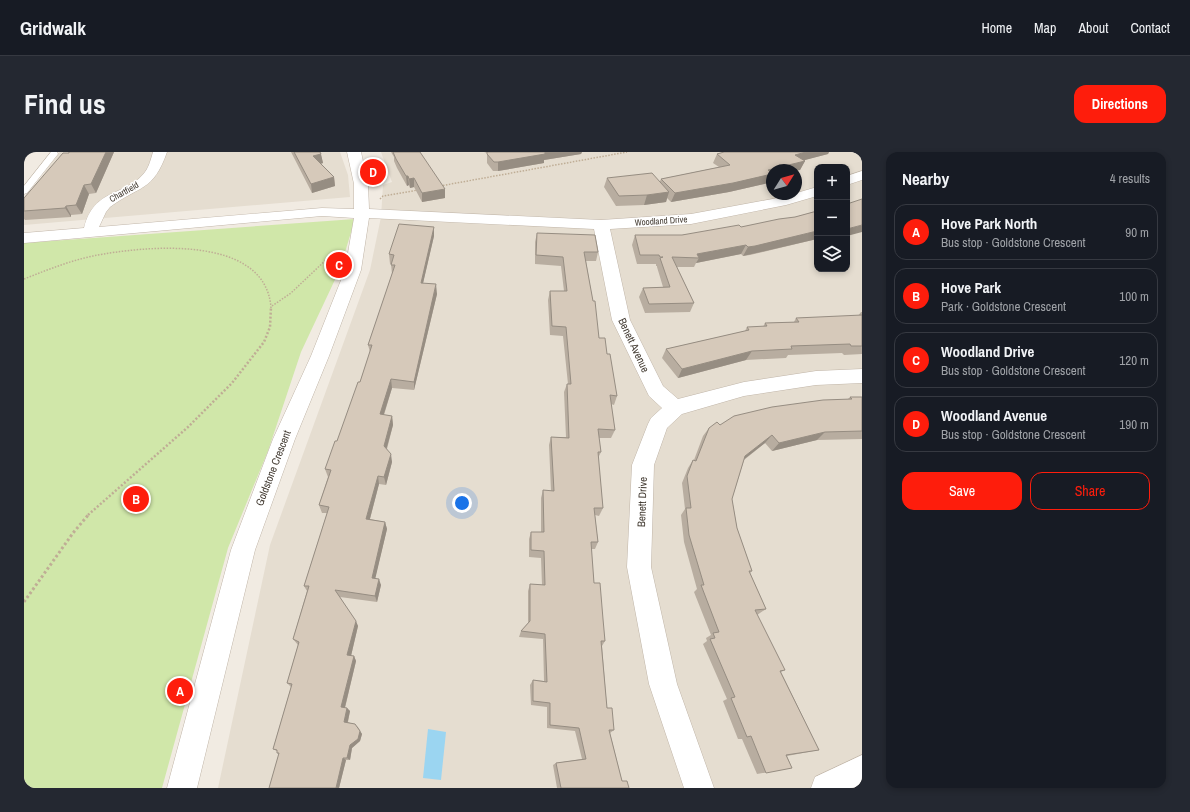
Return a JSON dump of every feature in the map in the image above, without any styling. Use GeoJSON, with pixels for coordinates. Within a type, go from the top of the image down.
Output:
{"type":"FeatureCollection","features":[{"type":"Feature","properties":{"kind":"street","name":"Chartfield"},"geometry":{"type":"LineString","coordinates":[[91,232],[97,213],[101,207],[106,202],[134,188],[146,180],[152,172],[160,152]]}},
{"type":"Feature","properties":{"kind":"street","name":"Goldstone Crescent"},"geometry":{"type":"LineString","coordinates":[[182,788],[243,550],[284,439],[320,356],[353,270],[362,214],[361,184],[354,152]]}},
{"type":"Feature","properties":{"kind":"street"},"geometry":{"type":"LineString","coordinates":[[850,180],[862,175]]}},
{"type":"Feature","properties":{"kind":"street","name":"Woodland Drive"},"geometry":{"type":"LineString","coordinates":[[24,238],[322,212],[602,225],[691,219],[786,201],[814,192]]}},
{"type":"Feature","properties":{"kind":"street","name":"Benett Avenue"},"geometry":{"type":"LineString","coordinates":[[602,225],[621,320],[656,391],[675,408]]}},
{"type":"Feature","properties":{"kind":"street","name":"Benett Drive"},"geometry":{"type":"LineString","coordinates":[[699,788],[664,684],[639,567],[643,464],[658,424],[675,408],[744,388],[816,378],[862,376]]}},
{"type":"Feature","properties":{"kind":"street"},"geometry":{"type":"LineString","coordinates":[[826,788],[862,770]]}},
{"type":"Feature","properties":{"kind":"lane"},"geometry":{"type":"LineString","coordinates":[[24,191],[54,154]]}},
{"type":"Feature","properties":{"kind":"path"},"geometry":{"type":"LineString","coordinates":[[435,187],[627,152]]}},
{"type":"Feature","properties":{"kind":"path"},"geometry":{"type":"LineString","coordinates":[[362,214],[383,196],[420,190]]}},
{"type":"Feature","properties":{"kind":"path"},"geometry":{"type":"LineString","coordinates":[[271,306],[291,292],[329,257],[359,239]]}},
{"type":"Feature","properties":{"kind":"path"},"geometry":{"type":"LineString","coordinates":[[24,279],[60,266],[129,250],[163,248],[203,251],[226,255],[246,266],[261,280],[267,288],[271,298],[271,320],[267,335],[258,351],[234,381],[186,428],[86,517],[24,602]]}},
{"type":"Feature","properties":{"kind":"shaded area"},"geometry":{"type":"Polygon","coordinates":[[[59,152],[340,152],[348,175],[350,197],[24,225],[24,201],[59,152]]]}},
{"type":"Feature","properties":{"kind":"shaded area"},"geometry":{"type":"Polygon","coordinates":[[[381,152],[862,152],[862,788],[218,788],[270,545],[370,270],[381,217],[383,185],[392,182],[381,152]]]}},
{"type":"Feature","properties":{"kind":"green space"},"geometry":{"type":"Polygon","coordinates":[[[355,219],[340,269],[301,352],[268,451],[228,548],[162,788],[24,788],[24,243],[355,219]]]}},
{"type":"Feature","properties":{"kind":"water"},"geometry":{"type":"Polygon","coordinates":[[[428,729],[446,732],[441,780],[423,778],[428,729]]]}},
{"type":"Feature","properties":{"kind":"building"},"geometry":{"type":"Polygon","coordinates":[[[106,152],[91,184],[84,185],[76,205],[66,206],[65,208],[24,211],[24,198],[63,153],[106,152]]]}},
{"type":"Feature","properties":{"kind":"building"},"geometry":{"type":"Polygon","coordinates":[[[294,152],[320,152],[321,154],[313,156],[334,177],[311,184],[294,152]]]}},
{"type":"Feature","properties":{"kind":"building"},"geometry":{"type":"Polygon","coordinates":[[[393,152],[420,152],[445,189],[422,193],[414,178],[409,179],[408,176],[406,176],[393,152]]]}},
{"type":"Feature","properties":{"kind":"building"},"geometry":{"type":"Polygon","coordinates":[[[487,152],[545,152],[545,154],[494,162],[487,152]]]}},
{"type":"Feature","properties":{"kind":"building"},"geometry":{"type":"Polygon","coordinates":[[[724,152],[806,152],[795,155],[805,161],[793,164],[766,164],[766,175],[733,183],[675,193],[661,179],[730,165],[717,154],[724,152]]]}},
{"type":"Feature","properties":{"kind":"building"},"geometry":{"type":"Polygon","coordinates":[[[652,173],[669,192],[647,195],[619,196],[607,178],[652,173]]]}},
{"type":"Feature","properties":{"kind":"building"},"geometry":{"type":"Polygon","coordinates":[[[862,199],[862,225],[850,228],[850,203],[862,199]]]}},
{"type":"Feature","properties":{"kind":"building"},"geometry":{"type":"Polygon","coordinates":[[[814,212],[814,232],[755,246],[748,247],[746,245],[697,254],[699,258],[672,257],[694,303],[649,304],[643,288],[670,287],[660,258],[663,257],[660,257],[659,255],[640,255],[635,235],[682,235],[739,225],[741,227],[795,217],[814,212]]]}},
{"type":"Feature","properties":{"kind":"building"},"geometry":{"type":"Polygon","coordinates":[[[399,224],[434,227],[421,283],[436,284],[414,382],[391,379],[380,414],[392,416],[384,446],[391,454],[384,477],[378,476],[366,519],[385,522],[372,578],[379,579],[375,596],[335,590],[356,621],[347,655],[354,656],[341,707],[347,708],[344,722],[355,724],[360,731],[358,739],[350,745],[347,758],[343,758],[336,788],[269,788],[279,753],[277,753],[277,750],[273,749],[292,684],[287,683],[299,642],[293,639],[309,586],[304,586],[329,507],[319,505],[331,470],[325,469],[335,441],[337,441],[358,382],[360,382],[372,345],[368,345],[395,265],[391,265],[394,255],[389,254],[399,224]]]}},
{"type":"Feature","properties":{"kind":"building"},"geometry":{"type":"Polygon","coordinates":[[[537,233],[595,235],[598,252],[584,252],[593,301],[595,301],[599,338],[605,338],[607,354],[610,354],[617,396],[610,395],[615,430],[598,429],[601,452],[598,452],[603,508],[594,508],[598,542],[591,542],[594,583],[600,583],[605,641],[601,641],[607,708],[612,708],[614,730],[609,730],[622,781],[627,781],[629,788],[561,788],[556,763],[586,759],[579,728],[550,725],[550,703],[533,701],[533,680],[547,682],[545,634],[521,631],[530,621],[530,584],[545,585],[544,551],[531,550],[531,532],[544,532],[543,490],[554,491],[551,437],[569,438],[567,384],[571,384],[566,327],[552,326],[550,291],[567,291],[563,257],[536,255],[537,233]]]}},
{"type":"Feature","properties":{"kind":"building"},"geometry":{"type":"Polygon","coordinates":[[[862,315],[862,346],[851,346],[850,344],[791,346],[792,349],[752,351],[682,369],[666,349],[749,330],[747,327],[767,326],[765,323],[799,322],[796,318],[862,315]]]}},
{"type":"Feature","properties":{"kind":"building"},"geometry":{"type":"Polygon","coordinates":[[[850,397],[862,397],[862,431],[825,432],[779,443],[772,435],[745,456],[732,499],[737,528],[752,571],[749,571],[766,609],[755,610],[785,670],[780,671],[819,750],[786,755],[792,768],[766,773],[751,736],[747,737],[731,698],[735,697],[710,639],[715,638],[713,633],[719,632],[701,585],[704,585],[689,535],[686,508],[691,508],[687,476],[693,460],[696,461],[709,428],[717,422],[720,425],[734,416],[772,407],[823,400],[852,399],[850,397]]]}},
{"type":"Feature","properties":{"kind":"place","name":"Woodland Avenue"},"geometry":{"type":"Point","coordinates":[373,172]}},
{"type":"Feature","properties":{"kind":"place","name":"Woodland Drive"},"geometry":{"type":"Point","coordinates":[339,265]}},
{"type":"Feature","properties":{"kind":"place","name":"Hove Park"},"geometry":{"type":"Point","coordinates":[136,499]}},
{"type":"Feature","properties":{"kind":"place","name":"Hove Park North"},"geometry":{"type":"Point","coordinates":[180,691]}}]}
